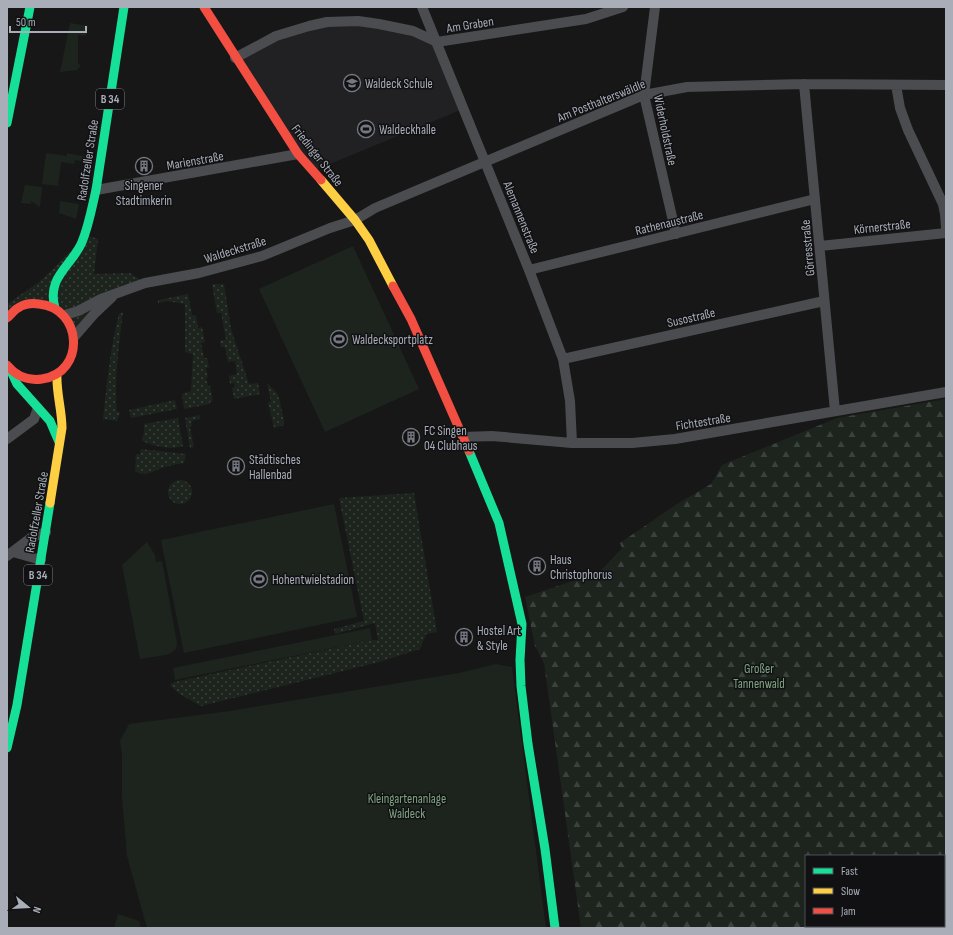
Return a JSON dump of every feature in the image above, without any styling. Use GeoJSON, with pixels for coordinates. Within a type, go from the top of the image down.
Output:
{"type":"FeatureCollection","features":[{"type":"Feature","properties":{"kind":"main road"},"geometry":{"type":"LineString","coordinates":[[7,123],[30,7]]}},
{"type":"Feature","properties":{"kind":"main road","name":"Radolfzeller Straße"},"geometry":{"type":"LineString","coordinates":[[55,308],[52,297],[53,290],[82,243],[90,219],[96,190],[124,7]]}},
{"type":"Feature","properties":{"kind":"main road","name":"Friedinger Straße"},"geometry":{"type":"LineString","coordinates":[[204,7],[298,154],[370,240],[411,319],[499,523],[522,624],[520,660],[521,686],[555,928]]}},
{"type":"Feature","properties":{"kind":"main road"},"geometry":{"type":"LineString","coordinates":[[7,318],[20,307],[31,304],[42,304],[55,308],[65,315],[75,336],[71,358],[65,367],[57,374],[45,379],[30,379],[23,377],[9,367]]}},
{"type":"Feature","properties":{"kind":"main road"},"geometry":{"type":"LineString","coordinates":[[9,367],[17,384],[50,421],[60,445]]}},
{"type":"Feature","properties":{"kind":"main road","name":"Radolfzeller Straße"},"geometry":{"type":"LineString","coordinates":[[7,748],[17,705],[62,431],[62,419],[56,384],[57,374]]}},
{"type":"Feature","properties":{"kind":"street","name":"Alemannenstraße"},"geometry":{"type":"LineString","coordinates":[[422,7],[529,270],[563,359],[570,401],[572,443]]}},
{"type":"Feature","properties":{"kind":"street","name":"Am Graben"},"geometry":{"type":"LineString","coordinates":[[437,42],[586,19],[624,7]]}},
{"type":"Feature","properties":{"kind":"street","name":"Widerholdstraße"},"geometry":{"type":"LineString","coordinates":[[654,7],[644,95],[676,234]]}},
{"type":"Feature","properties":{"kind":"street"},"geometry":{"type":"LineString","coordinates":[[236,58],[276,36],[310,26],[343,21],[367,22],[392,26],[413,31],[437,42]]}},
{"type":"Feature","properties":{"kind":"street","name":"Am Posthalterswäldle"},"geometry":{"type":"LineString","coordinates":[[354,220],[375,208],[644,95],[687,87],[804,84],[946,85]]}},
{"type":"Feature","properties":{"kind":"street","name":"Görresstraße"},"geometry":{"type":"LineString","coordinates":[[804,84],[835,411]]}},
{"type":"Feature","properties":{"kind":"street"},"geometry":{"type":"LineString","coordinates":[[896,85],[900,108],[943,204],[946,214],[946,228]]}},
{"type":"Feature","properties":{"kind":"street","name":"Marienstraße"},"geometry":{"type":"LineString","coordinates":[[96,190],[298,154]]}},
{"type":"Feature","properties":{"kind":"street","name":"Rathenaustraße"},"geometry":{"type":"LineString","coordinates":[[529,270],[815,199]]}},
{"type":"Feature","properties":{"kind":"street","name":"Waldeckstraße"},"geometry":{"type":"LineString","coordinates":[[65,315],[78,311],[101,298],[120,291],[145,283],[199,273],[262,256],[330,228],[354,220]]}},
{"type":"Feature","properties":{"kind":"street","name":"Körnerstraße"},"geometry":{"type":"LineString","coordinates":[[820,246],[946,233]]}},
{"type":"Feature","properties":{"kind":"street","name":"Waldeckstraße"},"geometry":{"type":"LineString","coordinates":[[75,336],[95,313],[120,291]]}},
{"type":"Feature","properties":{"kind":"street","name":"Susostraße"},"geometry":{"type":"LineString","coordinates":[[563,359],[824,301]]}},
{"type":"Feature","properties":{"kind":"street","name":"Fichtestraße"},"geometry":{"type":"LineString","coordinates":[[462,437],[492,436],[572,443],[632,443],[675,439],[946,392]]}},
{"type":"Feature","properties":{"kind":"street"},"geometry":{"type":"LineString","coordinates":[[7,439],[34,419],[38,408]]}},
{"type":"Feature","properties":{"kind":"street"},"geometry":{"type":"LineString","coordinates":[[10,554],[32,536],[46,532]]}},
{"type":"Feature","properties":{"kind":"street"},"geometry":{"type":"LineString","coordinates":[[10,554],[41,560]]}},
{"type":"Feature","properties":{"kind":"shaded area","name":"Waldeck Schule"},"geometry":{"type":"Polygon","coordinates":[[[358,21],[437,42],[463,109],[313,171],[235,58],[276,36],[358,21]]]}},
{"type":"Feature","properties":{"kind":"green space"},"geometry":{"type":"Polygon","coordinates":[[[70,23],[88,26],[86,36],[78,35],[78,64],[81,65],[77,70],[60,72],[70,23]]]}},
{"type":"Feature","properties":{"kind":"green space"},"geometry":{"type":"Polygon","coordinates":[[[46,153],[67,156],[67,153],[87,157],[85,162],[75,160],[74,164],[61,162],[58,186],[42,184],[46,153]]]}},
{"type":"Feature","properties":{"kind":"green space"},"geometry":{"type":"Polygon","coordinates":[[[25,185],[42,187],[40,207],[31,201],[31,204],[21,203],[25,185]]]}},
{"type":"Feature","properties":{"kind":"green space"},"geometry":{"type":"Polygon","coordinates":[[[60,201],[79,204],[76,219],[59,213],[60,201]]]}},
{"type":"Feature","properties":{"kind":"green space"},"geometry":{"type":"Polygon","coordinates":[[[86,235],[98,239],[94,274],[130,273],[145,283],[120,291],[75,336],[55,308],[7,309],[7,304],[39,282],[86,235]]]}},
{"type":"Feature","properties":{"kind":"green space","name":"Waldecksportplatz"},"geometry":{"type":"Polygon","coordinates":[[[353,246],[419,389],[325,432],[259,289],[353,246]]]}},
{"type":"Feature","properties":{"kind":"green space"},"geometry":{"type":"Polygon","coordinates":[[[212,284],[224,284],[231,329],[249,384],[258,383],[260,394],[234,399],[232,388],[235,387],[234,383],[230,384],[229,376],[237,374],[235,361],[228,362],[225,347],[221,347],[220,341],[226,339],[221,313],[217,313],[212,284]]]}},
{"type":"Feature","properties":{"kind":"green space"},"geometry":{"type":"Polygon","coordinates":[[[188,294],[192,315],[196,315],[198,328],[202,327],[205,342],[201,343],[204,358],[207,358],[209,367],[206,368],[208,378],[206,378],[208,386],[210,386],[213,401],[210,402],[210,404],[184,409],[182,394],[191,391],[193,354],[185,352],[185,304],[167,301],[158,303],[158,300],[188,294]]]}},
{"type":"Feature","properties":{"kind":"green space"},"geometry":{"type":"Polygon","coordinates":[[[123,312],[117,374],[117,412],[120,412],[117,421],[103,419],[113,340],[119,314],[123,312]]]}},
{"type":"Feature","properties":{"kind":"green space"},"geometry":{"type":"Polygon","coordinates":[[[267,383],[278,394],[284,420],[284,425],[274,428],[268,402],[271,402],[267,383]]]}},
{"type":"Feature","properties":{"kind":"green space","name":"Großer Tannenwald"},"geometry":{"type":"Polygon","coordinates":[[[946,399],[946,928],[581,928],[544,663],[535,646],[525,597],[573,581],[594,578],[622,548],[620,543],[677,504],[711,484],[722,465],[837,418],[946,399]]]}},
{"type":"Feature","properties":{"kind":"green space"},"geometry":{"type":"Polygon","coordinates":[[[175,400],[177,409],[131,418],[129,410],[175,400]]]}},
{"type":"Feature","properties":{"kind":"green space"},"geometry":{"type":"Polygon","coordinates":[[[200,415],[200,419],[191,421],[192,426],[190,427],[194,447],[190,448],[185,418],[200,415]]]}},
{"type":"Feature","properties":{"kind":"green space"},"geometry":{"type":"Polygon","coordinates":[[[178,418],[183,446],[173,448],[162,447],[142,441],[144,424],[178,418]]]}},
{"type":"Feature","properties":{"kind":"green space"},"geometry":{"type":"Polygon","coordinates":[[[141,449],[186,454],[184,463],[142,474],[135,471],[136,454],[140,454],[141,449]]]}},
{"type":"Feature","properties":{"kind":"green space"},"geometry":{"type":"Polygon","coordinates":[[[180,480],[188,484],[192,492],[188,500],[180,504],[172,500],[168,492],[172,484],[180,480]]]}},
{"type":"Feature","properties":{"kind":"green space"},"geometry":{"type":"Polygon","coordinates":[[[414,493],[437,632],[426,634],[420,649],[379,662],[201,706],[178,693],[170,685],[174,682],[372,640],[378,640],[375,623],[335,634],[334,629],[364,621],[339,498],[414,493]]]}},
{"type":"Feature","properties":{"kind":"green space","name":"Hohentwielstadion"},"geometry":{"type":"Polygon","coordinates":[[[334,504],[357,617],[184,653],[161,540],[334,504]]]}},
{"type":"Feature","properties":{"kind":"green space"},"geometry":{"type":"Polygon","coordinates":[[[147,542],[155,555],[156,562],[162,561],[177,643],[176,649],[171,653],[140,659],[122,565],[147,542]]]}},
{"type":"Feature","properties":{"kind":"green space"},"geometry":{"type":"Polygon","coordinates":[[[370,628],[372,640],[175,680],[173,668],[370,628]]]}},
{"type":"Feature","properties":{"kind":"green space","name":"Kleingartenanlage Waldeck"},"geometry":{"type":"Polygon","coordinates":[[[496,664],[512,667],[546,928],[147,928],[127,856],[122,797],[122,753],[120,741],[129,724],[230,711],[459,673],[496,664]]]}},
{"type":"Feature","properties":{"kind":"green space"},"geometry":{"type":"Polygon","coordinates":[[[118,914],[139,921],[141,928],[114,928],[118,914]]]}},
{"type":"Feature","properties":{"kind":"traffic: fast"},"geometry":{"type":"LineString","coordinates":[[7,123],[30,7]]}},
{"type":"Feature","properties":{"kind":"traffic: fast"},"geometry":{"type":"LineString","coordinates":[[55,308],[53,297],[54,288],[61,272],[78,250],[82,242],[92,209],[124,7]]}},
{"type":"Feature","properties":{"kind":"traffic: fast"},"geometry":{"type":"LineString","coordinates":[[10,369],[17,384],[50,421],[59,442]]}},
{"type":"Feature","properties":{"kind":"traffic: fast"},"geometry":{"type":"LineString","coordinates":[[469,451],[499,523],[522,624],[520,660],[521,686],[555,928]]}},
{"type":"Feature","properties":{"kind":"traffic: fast"},"geometry":{"type":"LineString","coordinates":[[7,748],[17,705],[50,503]]}},
{"type":"Feature","properties":{"kind":"traffic: slow"},"geometry":{"type":"LineString","coordinates":[[321,180],[355,220],[369,240],[393,286]]}},
{"type":"Feature","properties":{"kind":"traffic: slow"},"geometry":{"type":"LineString","coordinates":[[50,503],[62,428],[57,388],[57,374]]}},
{"type":"Feature","properties":{"kind":"traffic: jam"},"geometry":{"type":"LineString","coordinates":[[204,7],[298,154],[321,180]]}},
{"type":"Feature","properties":{"kind":"traffic: jam"},"geometry":{"type":"LineString","coordinates":[[393,286],[411,319],[469,451]]}},
{"type":"Feature","properties":{"kind":"traffic: jam"},"geometry":{"type":"LineString","coordinates":[[7,318],[17,309],[28,304],[39,304],[54,308],[64,317],[71,328],[74,341],[72,354],[66,365],[56,374],[42,379],[32,379],[18,375],[7,365]]}},
{"type":"Feature","properties":{"kind":"place","name":"Waldeck Schule"},"geometry":{"type":"Point","coordinates":[352,83]}},
{"type":"Feature","properties":{"kind":"place","name":"Waldeckhalle"},"geometry":{"type":"Point","coordinates":[366,129]}},
{"type":"Feature","properties":{"kind":"place","name":"Singener Stadtimkerin"},"geometry":{"type":"Point","coordinates":[144,166]}},
{"type":"Feature","properties":{"kind":"place","name":"Waldecksportplatz"},"geometry":{"type":"Point","coordinates":[339,339]}},
{"type":"Feature","properties":{"kind":"place","name":"FC Singen 04 Clubhaus"},"geometry":{"type":"Point","coordinates":[411,437]}},
{"type":"Feature","properties":{"kind":"place","name":"Städtisches Hallenbad"},"geometry":{"type":"Point","coordinates":[236,466]}},
{"type":"Feature","properties":{"kind":"place","name":"Haus Christophorus"},"geometry":{"type":"Point","coordinates":[537,566]}},
{"type":"Feature","properties":{"kind":"place","name":"Hohentwielstadion"},"geometry":{"type":"Point","coordinates":[259,579]}},
{"type":"Feature","properties":{"kind":"place","name":"Hostel Art & Style"},"geometry":{"type":"Point","coordinates":[464,637]}}]}
